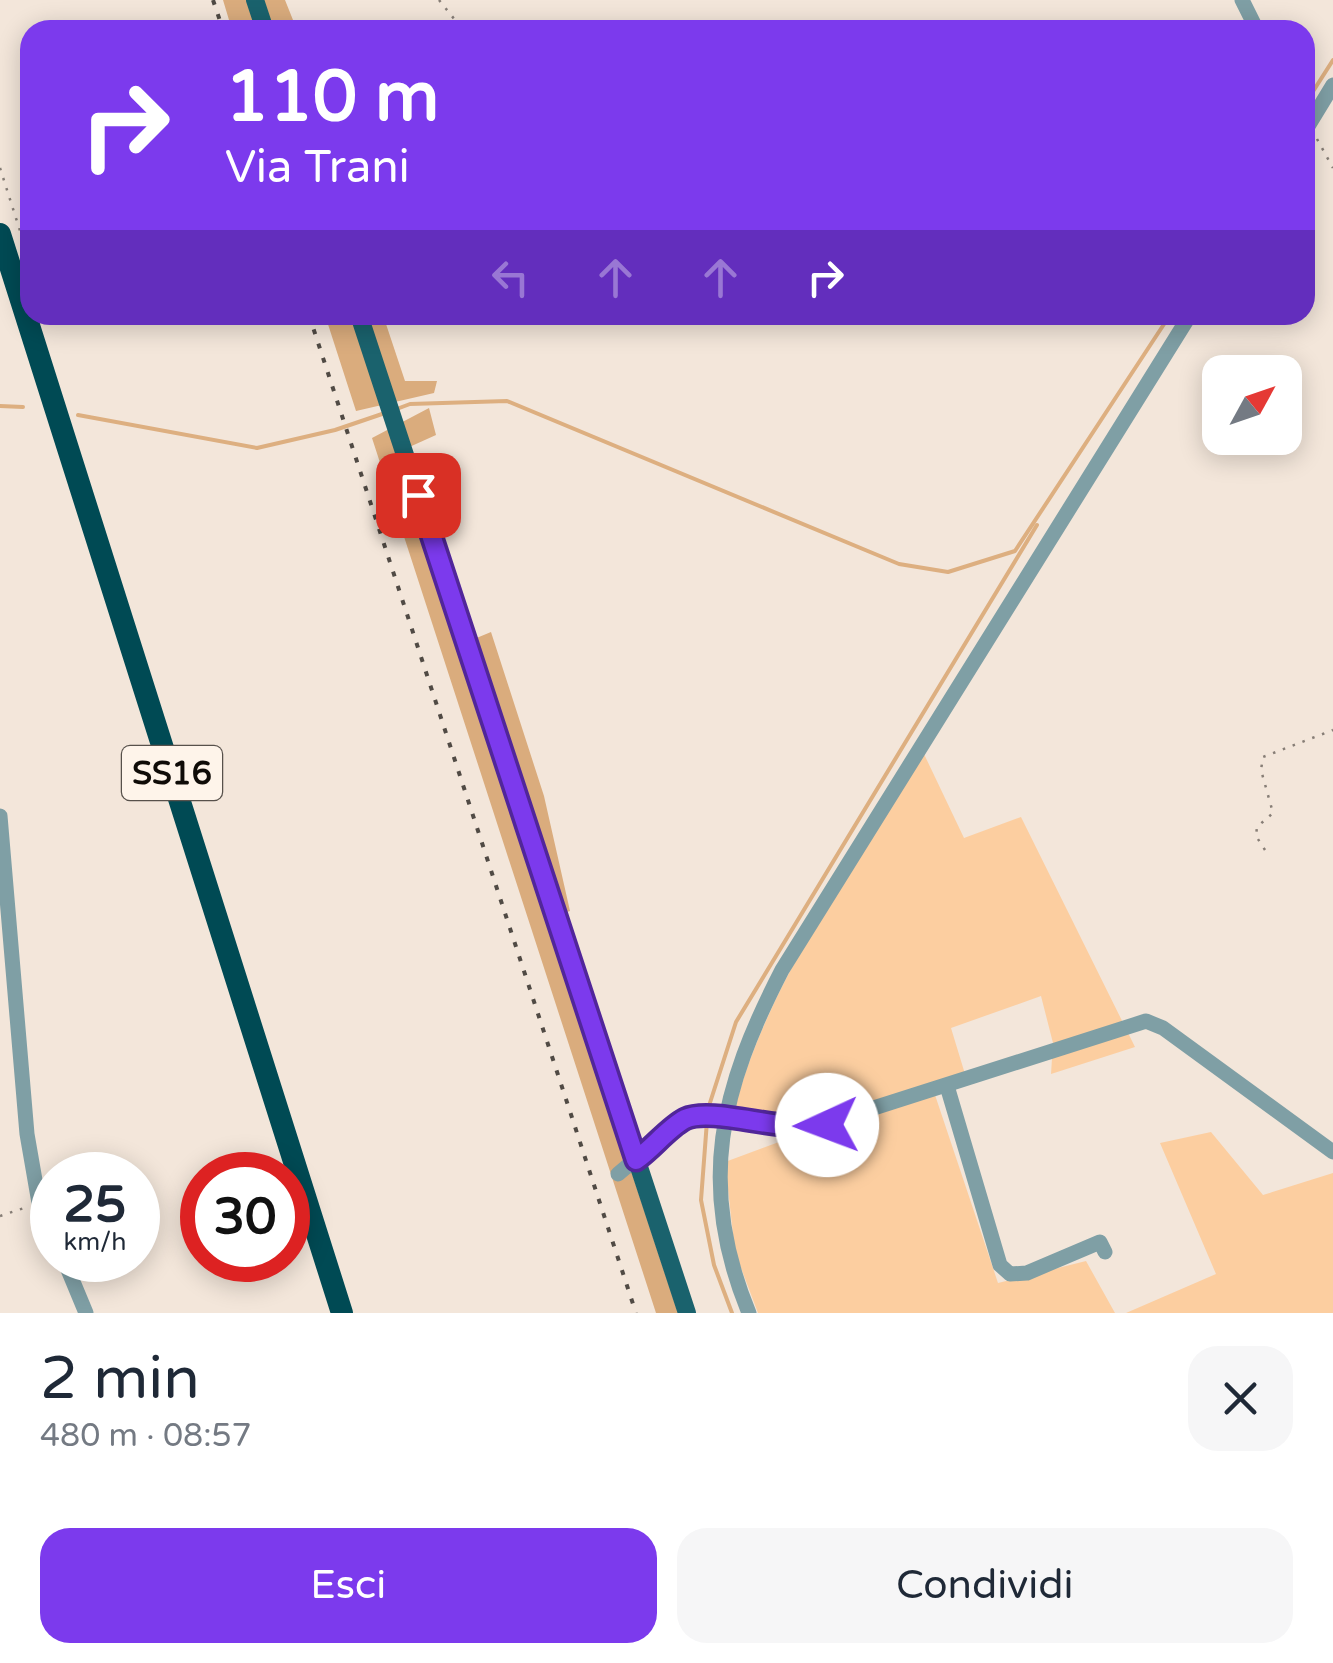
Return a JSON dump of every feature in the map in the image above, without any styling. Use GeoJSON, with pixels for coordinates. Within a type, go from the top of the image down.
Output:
{"type":"FeatureCollection","features":[{"type":"Feature","properties":{"kind":"highway","name":"SS16"},"geometry":{"type":"LineString","coordinates":[[0,234],[20,297]]}},
{"type":"Feature","properties":{"kind":"highway","name":"SS16"},"geometry":{"type":"LineString","coordinates":[[0,274],[275,1152]]}},
{"type":"Feature","properties":{"kind":"highway","name":"SS16"},"geometry":{"type":"LineString","coordinates":[[29,325],[342,1313]]}},
{"type":"Feature","properties":{"kind":"highway"},"geometry":{"type":"LineString","coordinates":[[310,1264],[325,1313]]}},
{"type":"Feature","properties":{"kind":"main road"},"geometry":{"type":"LineString","coordinates":[[362,325],[687,1313]]}},
{"type":"Feature","properties":{"kind":"street"},"geometry":{"type":"LineString","coordinates":[[1315,112],[1333,85]]}},
{"type":"Feature","properties":{"kind":"street"},"geometry":{"type":"LineString","coordinates":[[749,1313],[730,1256],[712,1117],[732,1083],[753,1025],[782,970],[1184,325]]}},
{"type":"Feature","properties":{"kind":"street"},"geometry":{"type":"LineString","coordinates":[[0,816],[30,1152]]}},
{"type":"Feature","properties":{"kind":"street"},"geometry":{"type":"LineString","coordinates":[[618,1174],[675,1126],[712,1117],[808,1130],[1146,1021],[1164,1028],[1333,1152]]}},
{"type":"Feature","properties":{"kind":"street"},"geometry":{"type":"LineString","coordinates":[[947,1086],[1000,1265],[1010,1274],[1027,1272],[1100,1242],[1105,1252]]}},
{"type":"Feature","properties":{"kind":"street"},"geometry":{"type":"LineString","coordinates":[[73,1282],[86,1313]]}},
{"type":"Feature","properties":{"kind":"path"},"geometry":{"type":"LineString","coordinates":[[439,0],[455,20]]}},
{"type":"Feature","properties":{"kind":"path"},"geometry":{"type":"LineString","coordinates":[[1315,139],[1333,168]]}},
{"type":"Feature","properties":{"kind":"path"},"geometry":{"type":"LineString","coordinates":[[0,168],[20,231]]}},
{"type":"Feature","properties":{"kind":"path"},"geometry":{"type":"LineString","coordinates":[[1265,850],[1256,836],[1257,828],[1272,813],[1261,770],[1263,757],[1333,730]]}},
{"type":"Feature","properties":{"kind":"path"},"geometry":{"type":"LineString","coordinates":[[0,1216],[30,1206]]}},
{"type":"Feature","properties":{"kind":"shaded area"},"geometry":{"type":"Polygon","coordinates":[[[223,0],[285,0],[293,20],[229,20],[223,0]]]}},
{"type":"Feature","properties":{"kind":"shaded area"},"geometry":{"type":"Polygon","coordinates":[[[328,325],[386,325],[405,381],[437,381],[434,393],[356,411],[328,325]]]}},
{"type":"Feature","properties":{"kind":"shaded area"},"geometry":{"type":"Polygon","coordinates":[[[429,408],[436,435],[396,453],[462,644],[491,632],[544,796],[570,911],[548,918],[678,1313],[656,1313],[372,438],[429,408]]]}},
{"type":"Feature","properties":{"kind":"shaded area"},"geometry":{"type":"Polygon","coordinates":[[[924,754],[964,838],[1021,817],[1135,1047],[1051,1074],[1053,1043],[1041,996],[951,1028],[965,1074],[932,1086],[998,1283],[1086,1261],[1115,1313],[758,1313],[735,1252],[725,1162],[787,1139],[734,1112],[749,1064],[790,971],[924,754]]]}},
{"type":"Feature","properties":{"kind":"shaded area"},"geometry":{"type":"Polygon","coordinates":[[[1211,1132],[1263,1195],[1333,1173],[1333,1313],[1126,1313],[1216,1274],[1160,1143],[1211,1132]]]}},
{"type":"Feature","properties":{"kind":"waterway"},"geometry":{"type":"LineString","coordinates":[[1315,88],[1333,60]]}},
{"type":"Feature","properties":{"kind":"waterway"},"geometry":{"type":"LineString","coordinates":[[394,410],[410,404],[507,401],[899,564],[948,572],[1015,551],[1163,325]]}},
{"type":"Feature","properties":{"kind":"waterway"},"geometry":{"type":"LineString","coordinates":[[0,406],[23,407]]}},
{"type":"Feature","properties":{"kind":"waterway"},"geometry":{"type":"LineString","coordinates":[[78,415],[257,448],[335,430],[385,413]]}},
{"type":"Feature","properties":{"kind":"waterway"},"geometry":{"type":"LineString","coordinates":[[707,1112],[736,1022],[1037,525]]}},
{"type":"Feature","properties":{"kind":"waterway"},"geometry":{"type":"LineString","coordinates":[[707,1121],[701,1200],[714,1265],[732,1313]]}},
{"type":"Feature","properties":{"kind":"railway"},"geometry":{"type":"LineString","coordinates":[[213,0],[220,20]]}},
{"type":"Feature","properties":{"kind":"railway"},"geometry":{"type":"LineString","coordinates":[[312,325],[636,1313]]}},
{"type":"Feature","properties":{"kind":"route"},"geometry":{"type":"LineString","coordinates":[[418,495],[636,1160],[675,1126],[700,1114],[808,1130],[827,1125]]}}]}
